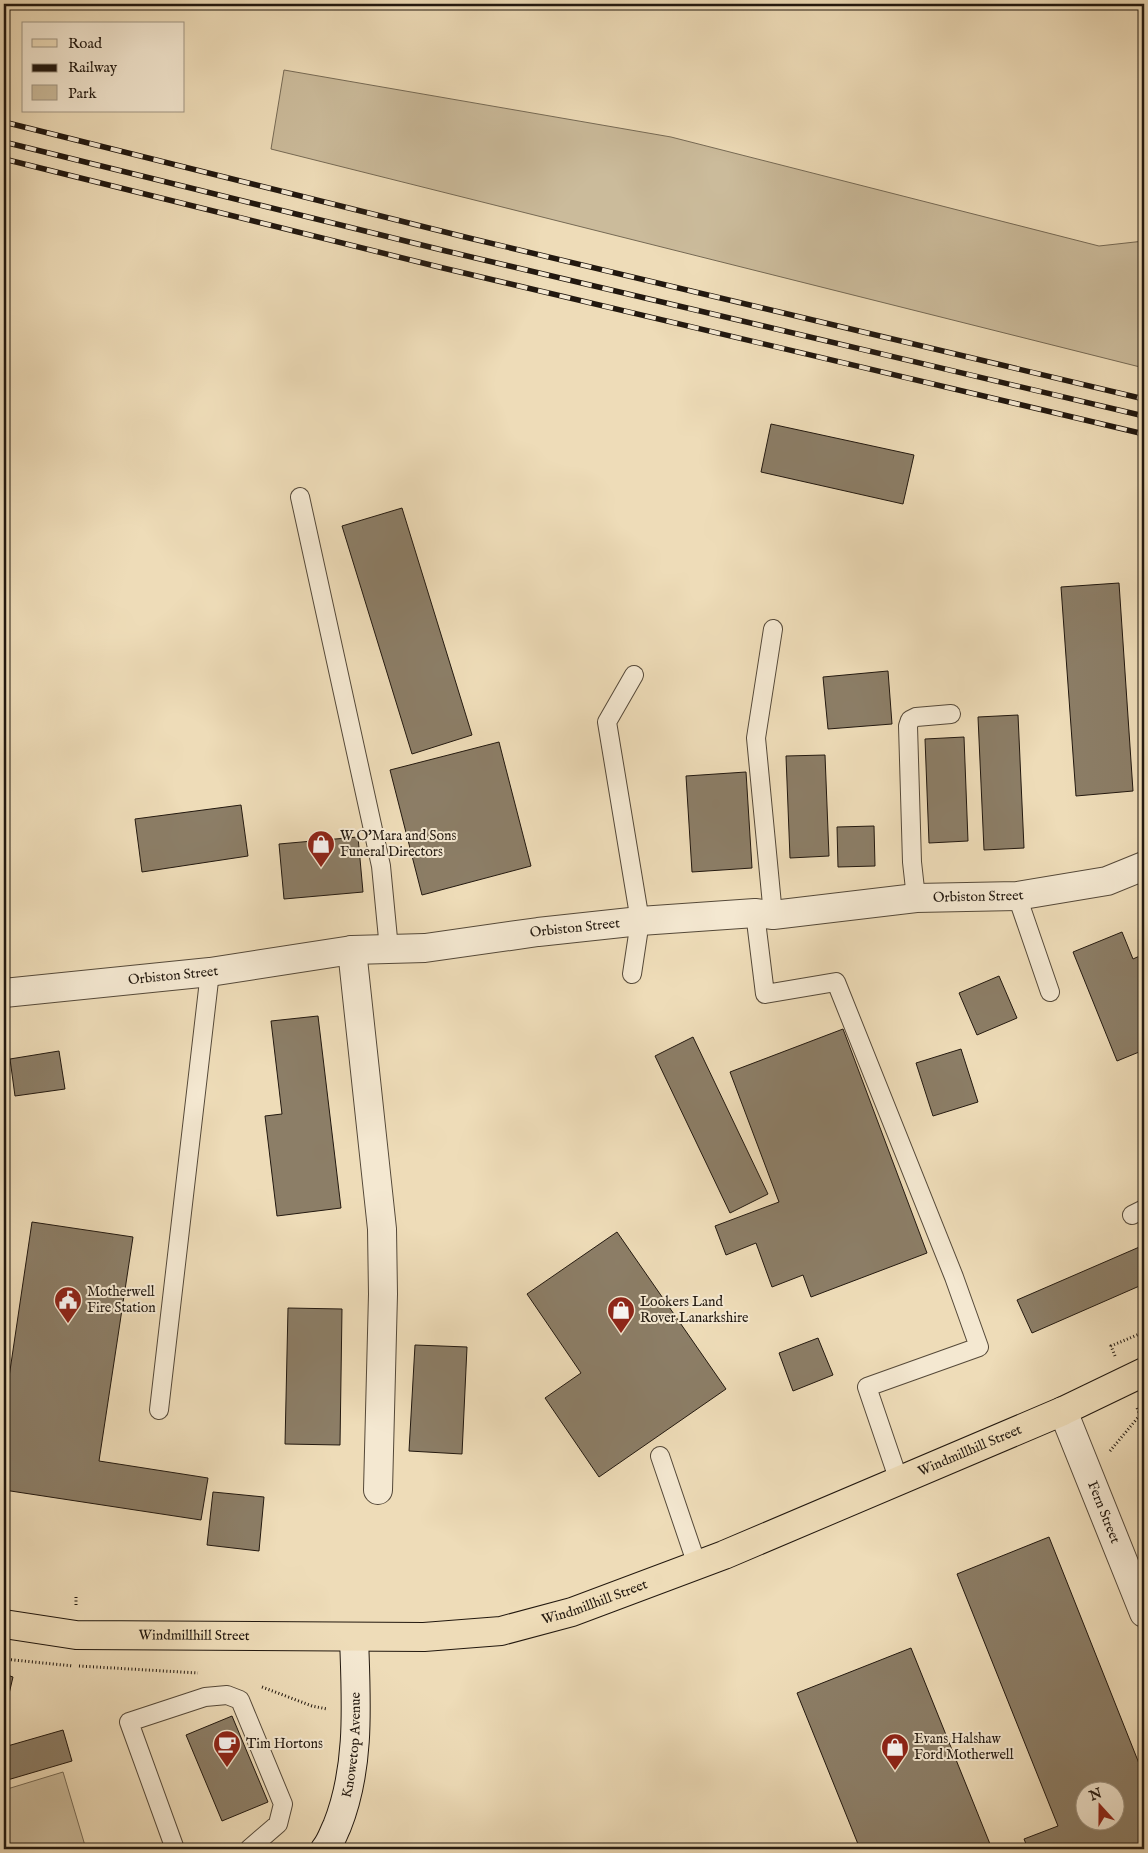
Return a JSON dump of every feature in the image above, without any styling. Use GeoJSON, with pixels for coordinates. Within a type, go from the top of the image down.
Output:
{"type":"FeatureCollection","features":[{"type":"Feature","properties":{"kind":"main road","name":"Windmillhill Street"},"geometry":{"type":"LineString","coordinates":[[4,1624],[76,1635],[424,1637],[501,1631],[572,1612],[697,1565],[1062,1411],[1144,1372]]}},
{"type":"Feature","properties":{"kind":"street","name":"Orbiston Street"},"geometry":{"type":"LineString","coordinates":[[4,993],[210,972],[352,950],[425,948],[538,932],[640,921],[764,914],[916,898],[1017,896],[1107,881],[1144,866]]}},
{"type":"Feature","properties":{"kind":"street"},"geometry":{"type":"LineString","coordinates":[[352,950],[382,1229],[383,1294],[378,1490]]}},
{"type":"Feature","properties":{"kind":"street","name":"Fern Street"},"geometry":{"type":"LineString","coordinates":[[1062,1411],[1144,1614]]}},
{"type":"Feature","properties":{"kind":"street","name":"Knowetop Avenue"},"geometry":{"type":"LineString","coordinates":[[333,1847],[352,1771],[356,1719],[354,1637]]}},
{"type":"Feature","properties":{"kind":"lane"},"geometry":{"type":"LineString","coordinates":[[300,497],[381,866],[389,949]]}},
{"type":"Feature","properties":{"kind":"lane"},"geometry":{"type":"LineString","coordinates":[[773,630],[756,738],[764,914],[765,994],[836,982],[954,1277],[979,1347],[867,1386],[899,1481]]}},
{"type":"Feature","properties":{"kind":"lane"},"geometry":{"type":"LineString","coordinates":[[632,974],[640,921],[607,722],[634,675]]}},
{"type":"Feature","properties":{"kind":"lane"},"geometry":{"type":"LineString","coordinates":[[916,898],[912,862],[908,726],[910,720],[916,717],[951,714]]}},
{"type":"Feature","properties":{"kind":"lane"},"geometry":{"type":"LineString","coordinates":[[1017,896],[1050,992]]}},
{"type":"Feature","properties":{"kind":"lane"},"geometry":{"type":"LineString","coordinates":[[159,1410],[210,972]]}},
{"type":"Feature","properties":{"kind":"lane"},"geometry":{"type":"LineString","coordinates":[[660,1456],[697,1565]]}},
{"type":"Feature","properties":{"kind":"lane"},"geometry":{"type":"LineString","coordinates":[[175,1849],[129,1722],[205,1696],[227,1695],[240,1700],[283,1804],[278,1824],[249,1849]]}},
{"type":"Feature","properties":{"kind":"path"},"geometry":{"type":"LineString","coordinates":[[1111,1346],[1144,1332]]}},
{"type":"Feature","properties":{"kind":"path"},"geometry":{"type":"LineString","coordinates":[[1085,1466],[1112,1450],[1140,1415]]}},
{"type":"Feature","properties":{"kind":"green space"},"geometry":{"type":"Polygon","coordinates":[[[284,70],[671,137],[1099,246],[1144,241],[1144,368],[271,149],[284,70]]]}},
{"type":"Feature","properties":{"kind":"green space"},"geometry":{"type":"Polygon","coordinates":[[[63,1772],[86,1849],[4,1849],[4,1790],[63,1772]]]}},
{"type":"Feature","properties":{"kind":"building"},"geometry":{"type":"Polygon","coordinates":[[[771,424],[914,455],[903,504],[761,472],[771,424]]]}},
{"type":"Feature","properties":{"kind":"building"},"geometry":{"type":"Polygon","coordinates":[[[402,508],[472,735],[412,754],[342,526],[402,508]]]}},
{"type":"Feature","properties":{"kind":"building"},"geometry":{"type":"Polygon","coordinates":[[[1119,583],[1133,791],[1076,796],[1061,587],[1119,583]]]}},
{"type":"Feature","properties":{"kind":"building"},"geometry":{"type":"Polygon","coordinates":[[[888,671],[892,724],[828,729],[823,677],[888,671]]]}},
{"type":"Feature","properties":{"kind":"building"},"geometry":{"type":"Polygon","coordinates":[[[1018,715],[1024,848],[984,850],[978,717],[1018,715]]]}},
{"type":"Feature","properties":{"kind":"building"},"geometry":{"type":"Polygon","coordinates":[[[964,737],[968,841],[929,843],[925,739],[964,737]]]}},
{"type":"Feature","properties":{"kind":"building"},"geometry":{"type":"Polygon","coordinates":[[[499,742],[531,866],[422,895],[390,770],[499,742]]]}},
{"type":"Feature","properties":{"kind":"building"},"geometry":{"type":"Polygon","coordinates":[[[825,755],[829,856],[790,858],[786,756],[825,755]]]}},
{"type":"Feature","properties":{"kind":"building"},"geometry":{"type":"Polygon","coordinates":[[[746,772],[752,868],[692,872],[686,776],[746,772]]]}},
{"type":"Feature","properties":{"kind":"building"},"geometry":{"type":"Polygon","coordinates":[[[241,805],[248,856],[142,872],[135,819],[241,805]]]}},
{"type":"Feature","properties":{"kind":"building"},"geometry":{"type":"Polygon","coordinates":[[[874,826],[875,866],[838,867],[837,827],[874,826]]]}},
{"type":"Feature","properties":{"kind":"building","name":"W O'Mara and Sons Funeral Directors"},"geometry":{"type":"Polygon","coordinates":[[[358,837],[363,892],[284,899],[279,844],[358,837]]]}},
{"type":"Feature","properties":{"kind":"building"},"geometry":{"type":"Polygon","coordinates":[[[1122,932],[1133,959],[1144,954],[1144,1050],[1117,1061],[1073,952],[1122,932]]]}},
{"type":"Feature","properties":{"kind":"building"},"geometry":{"type":"Polygon","coordinates":[[[999,976],[1017,1018],[977,1035],[959,993],[999,976]]]}},
{"type":"Feature","properties":{"kind":"building"},"geometry":{"type":"Polygon","coordinates":[[[318,1016],[341,1208],[277,1216],[265,1116],[282,1114],[271,1021],[318,1016]]]}},
{"type":"Feature","properties":{"kind":"building"},"geometry":{"type":"Polygon","coordinates":[[[843,1029],[927,1253],[811,1297],[803,1275],[772,1287],[756,1243],[726,1255],[715,1226],[779,1202],[730,1072],[843,1029]]]}},
{"type":"Feature","properties":{"kind":"building"},"geometry":{"type":"Polygon","coordinates":[[[693,1037],[768,1194],[730,1213],[655,1056],[693,1037]]]}},
{"type":"Feature","properties":{"kind":"building"},"geometry":{"type":"Polygon","coordinates":[[[961,1049],[978,1102],[933,1116],[916,1063],[961,1049]]]}},
{"type":"Feature","properties":{"kind":"building"},"geometry":{"type":"Polygon","coordinates":[[[59,1051],[65,1089],[15,1096],[10,1059],[59,1051]]]}},
{"type":"Feature","properties":{"kind":"building","name":"Motherwell Fire Station"},"geometry":{"type":"Polygon","coordinates":[[[32,1222],[133,1237],[99,1461],[208,1478],[201,1520],[4,1490],[4,1411],[32,1222]]]}},
{"type":"Feature","properties":{"kind":"building","name":"Lookers Land Rover Lanarkshire"},"geometry":{"type":"Polygon","coordinates":[[[617,1232],[726,1389],[599,1477],[545,1398],[581,1373],[527,1294],[617,1232]]]}},
{"type":"Feature","properties":{"kind":"building"},"geometry":{"type":"Polygon","coordinates":[[[1144,1245],[1144,1284],[1032,1333],[1017,1300],[1144,1245]]]}},
{"type":"Feature","properties":{"kind":"building"},"geometry":{"type":"Polygon","coordinates":[[[288,1308],[342,1309],[340,1445],[285,1444],[288,1308]]]}},
{"type":"Feature","properties":{"kind":"building"},"geometry":{"type":"Polygon","coordinates":[[[818,1338],[833,1375],[793,1391],[779,1353],[818,1338]]]}},
{"type":"Feature","properties":{"kind":"building"},"geometry":{"type":"Polygon","coordinates":[[[415,1345],[467,1347],[462,1454],[409,1451],[415,1345]]]}},
{"type":"Feature","properties":{"kind":"building"},"geometry":{"type":"Polygon","coordinates":[[[213,1492],[264,1497],[259,1551],[207,1545],[213,1492]]]}},
{"type":"Feature","properties":{"kind":"building"},"geometry":{"type":"Polygon","coordinates":[[[1049,1537],[1144,1776],[1144,1849],[1028,1849],[1024,1839],[1058,1826],[957,1574],[1049,1537]]]}},
{"type":"Feature","properties":{"kind":"building","name":"Evans Halshaw Ford Motherwell"},"geometry":{"type":"Polygon","coordinates":[[[911,1648],[992,1849],[860,1849],[797,1693],[911,1648]]]}},
{"type":"Feature","properties":{"kind":"building"},"geometry":{"type":"Polygon","coordinates":[[[4,1674],[13,1677],[4,1715],[4,1674]]]}},
{"type":"Feature","properties":{"kind":"building","name":"Tim Hortons"},"geometry":{"type":"Polygon","coordinates":[[[232,1716],[268,1802],[222,1821],[186,1735],[232,1716]]]}},
{"type":"Feature","properties":{"kind":"building"},"geometry":{"type":"Polygon","coordinates":[[[63,1730],[72,1761],[4,1781],[4,1747],[63,1730]]]}},
{"type":"Feature","properties":{"kind":"railway"},"geometry":{"type":"LineString","coordinates":[[4,122],[469,238],[1144,399]]}},
{"type":"Feature","properties":{"kind":"railway"},"geometry":{"type":"LineString","coordinates":[[4,142],[446,251],[1144,416]]}},
{"type":"Feature","properties":{"kind":"railway"},"geometry":{"type":"LineString","coordinates":[[4,159],[443,268],[1144,434]]}},
{"type":"Feature","properties":{"kind":"place","name":"W O'Mara and Sons Funeral Directors"},"geometry":{"type":"Point","coordinates":[321,868]}},
{"type":"Feature","properties":{"kind":"place","name":"Motherwell Fire Station"},"geometry":{"type":"Point","coordinates":[68,1324]}},
{"type":"Feature","properties":{"kind":"place","name":"Lookers Land Rover Lanarkshire"},"geometry":{"type":"Point","coordinates":[621,1334]}},
{"type":"Feature","properties":{"kind":"place","name":"Tim Hortons"},"geometry":{"type":"Point","coordinates":[227,1768]}},
{"type":"Feature","properties":{"kind":"place","name":"Evans Halshaw Ford Motherwell"},"geometry":{"type":"Point","coordinates":[895,1771]}}]}
